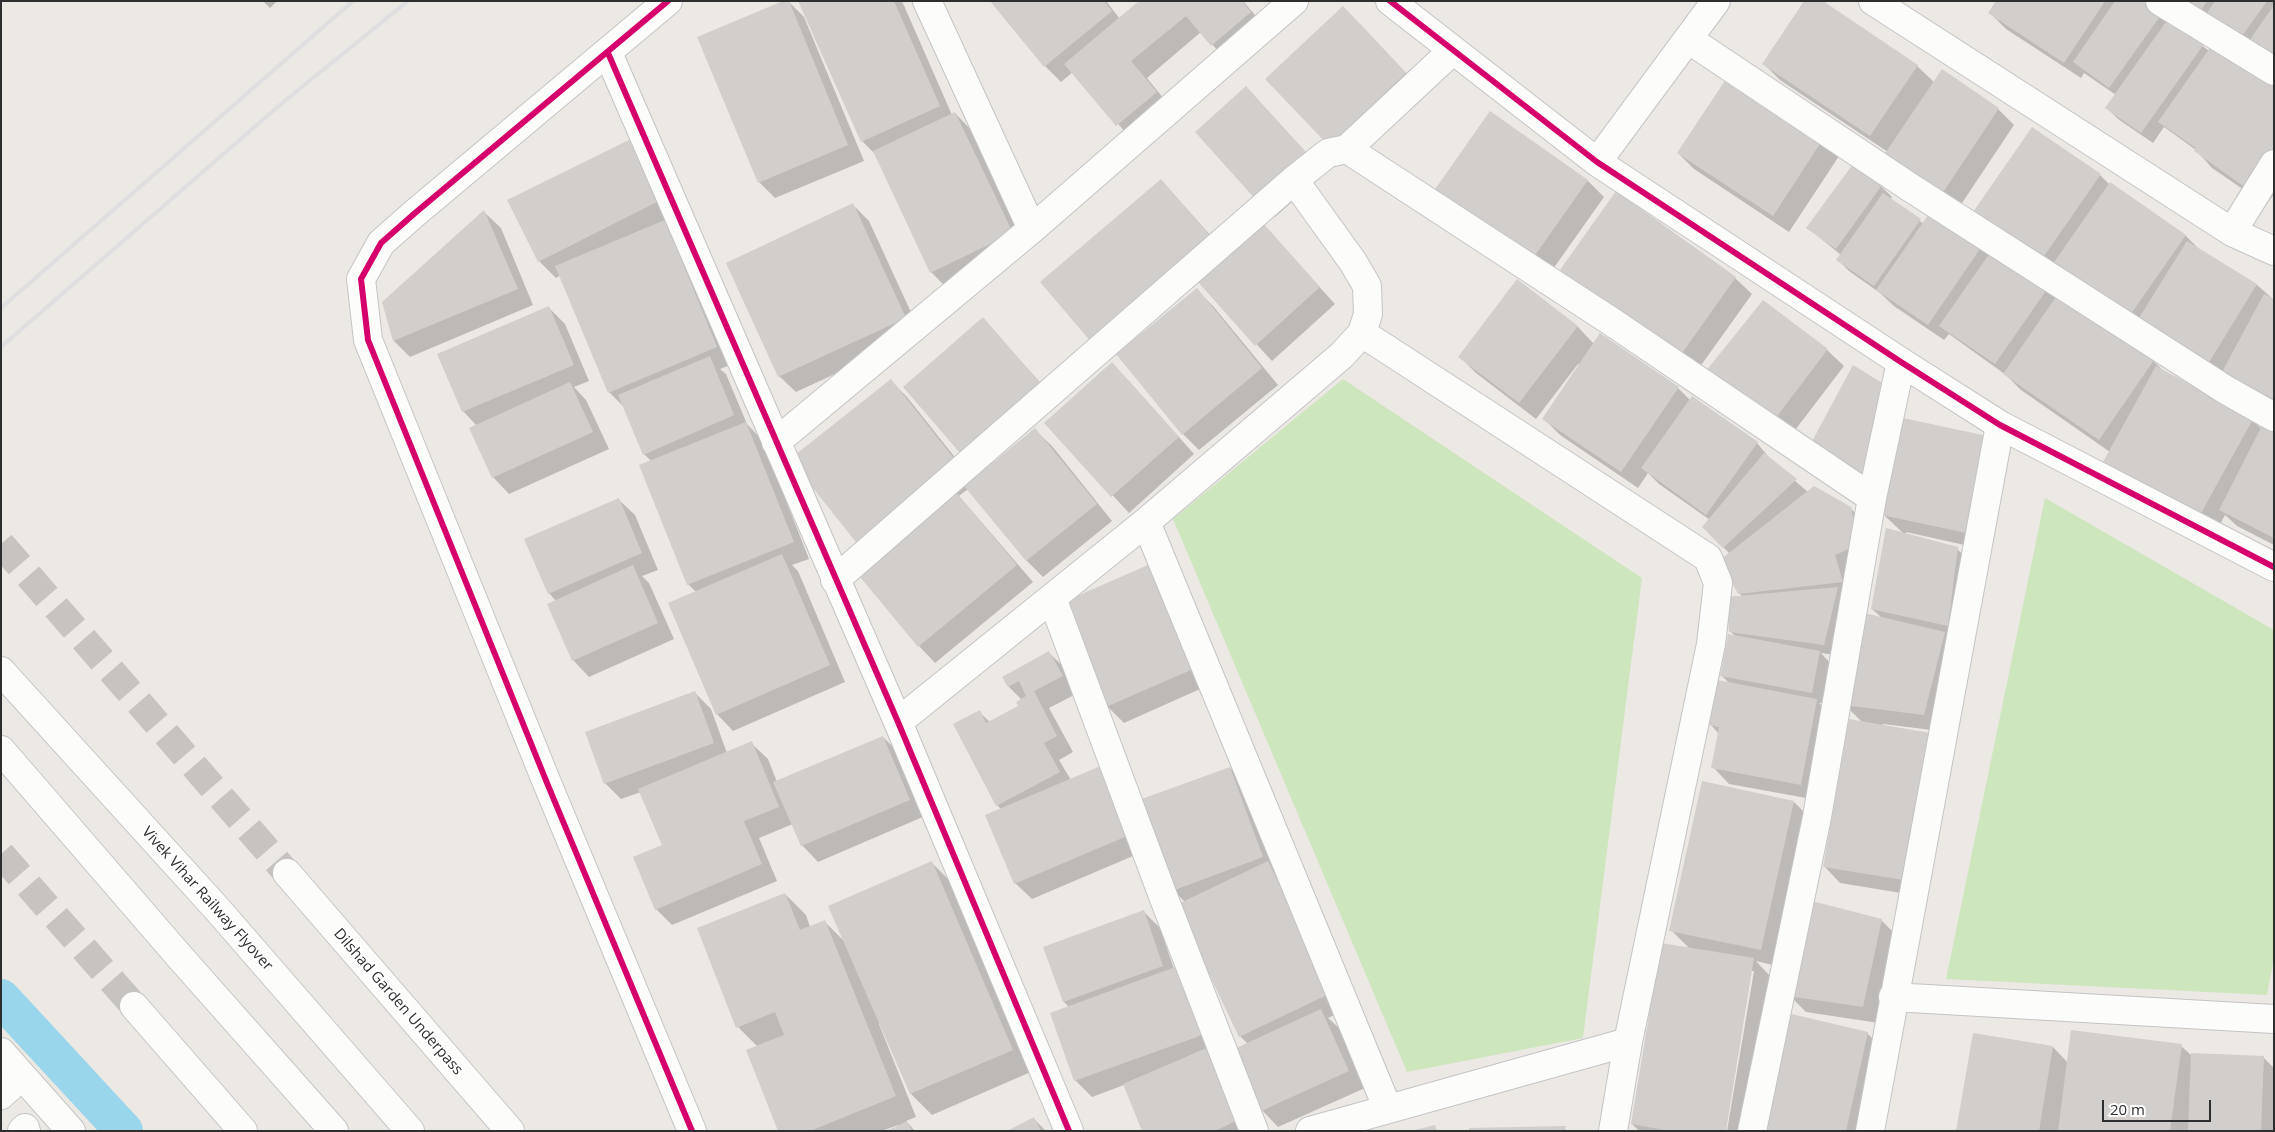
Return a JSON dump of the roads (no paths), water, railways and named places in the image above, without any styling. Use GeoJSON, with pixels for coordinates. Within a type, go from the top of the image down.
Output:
{"type":"FeatureCollection","features":[{"type":"Feature","properties":{"kind":"street"},"geometry":{"type":"LineString","coordinates":[[668,1],[388,237],[381,244],[361,279],[368,340],[550,792],[692,1131]]}},
{"type":"Feature","properties":{"kind":"street"},"geometry":{"type":"LineString","coordinates":[[927,1],[1032,229]]}},
{"type":"Feature","properties":{"kind":"street"},"geometry":{"type":"LineString","coordinates":[[776,442],[1032,229],[1294,1]]}},
{"type":"Feature","properties":{"kind":"street"},"geometry":{"type":"LineString","coordinates":[[1390,1],[1597,162],[1901,362],[2000,425],[2274,567]]}},
{"type":"Feature","properties":{"kind":"street"},"geometry":{"type":"LineString","coordinates":[[1597,162],[1716,1]]}},
{"type":"Feature","properties":{"kind":"street"},"geometry":{"type":"LineString","coordinates":[[1873,1],[2232,232],[2274,251]]}},
{"type":"Feature","properties":{"kind":"street"},"geometry":{"type":"LineString","coordinates":[[2160,1],[2274,71]]}},
{"type":"Feature","properties":{"kind":"street"},"geometry":{"type":"LineString","coordinates":[[1688,40],[1911,188],[2226,390],[2274,417]]}},
{"type":"Feature","properties":{"kind":"street"},"geometry":{"type":"LineString","coordinates":[[835,580],[1294,180],[1328,152],[1347,149],[1452,51]]}},
{"type":"Feature","properties":{"kind":"street"},"geometry":{"type":"LineString","coordinates":[[608,53],[898,722],[1069,1131]]}},
{"type":"Feature","properties":{"kind":"street"},"geometry":{"type":"LineString","coordinates":[[1347,149],[1612,322],[1872,498]]}},
{"type":"Feature","properties":{"kind":"street"},"geometry":{"type":"LineString","coordinates":[[2232,232],[2274,164]]}},
{"type":"Feature","properties":{"kind":"street"},"geometry":{"type":"LineString","coordinates":[[898,722],[1146,522],[1342,355],[1362,333],[1368,314],[1367,286],[1353,262],[1294,180]]}},
{"type":"Feature","properties":{"kind":"street"},"geometry":{"type":"LineString","coordinates":[[1362,333],[1708,558],[1718,583],[1711,644],[1628,1042],[1613,1131]]}},
{"type":"Feature","properties":{"kind":"street"},"geometry":{"type":"LineString","coordinates":[[1752,1131],[1816,817],[1872,498],[1901,362]]}},
{"type":"Feature","properties":{"kind":"street"},"geometry":{"type":"LineString","coordinates":[[1870,1131],[1893,997],[2000,425]]}},
{"type":"Feature","properties":{"kind":"street"},"geometry":{"type":"LineString","coordinates":[[1146,522],[1387,1108]]}},
{"type":"Feature","properties":{"kind":"street"},"geometry":{"type":"LineString","coordinates":[[1052,598],[1163,896],[1254,1131]]}},
{"type":"Feature","properties":{"kind":"street","name":"Vivek Vihar Railway Flyover"},"geometry":{"type":"LineString","coordinates":[[1,671],[218,910],[410,1131]]}},
{"type":"Feature","properties":{"kind":"street"},"geometry":{"type":"LineString","coordinates":[[1,750],[179,956],[334,1131]]}},
{"type":"Feature","properties":{"kind":"street","name":"Dilshad Garden Underpass"},"geometry":{"type":"LineString","coordinates":[[287,873],[510,1131]]}},
{"type":"Feature","properties":{"kind":"street"},"geometry":{"type":"LineString","coordinates":[[1893,997],[2274,1019]]}},
{"type":"Feature","properties":{"kind":"street"},"geometry":{"type":"LineString","coordinates":[[134,1006],[243,1131]]}},
{"type":"Feature","properties":{"kind":"street"},"geometry":{"type":"LineString","coordinates":[[1310,1131],[1628,1042]]}},
{"type":"Feature","properties":{"kind":"street"},"geometry":{"type":"LineString","coordinates":[[1,1052],[71,1131]]}},
{"type":"Feature","properties":{"kind":"street"},"geometry":{"type":"LineString","coordinates":[[1,1095],[22,1076]]}},
{"type":"Feature","properties":{"kind":"street"},"geometry":{"type":"LineString","coordinates":[[22,1131],[25,1128],[26,1131]]}},
{"type":"Feature","properties":{"kind":"waterway"},"geometry":{"type":"LineString","coordinates":[[1,998],[124,1131]]}},
{"type":"Feature","properties":{"kind":"tunnel"},"geometry":{"type":"LineString","coordinates":[[1,544],[287,873]]}},
{"type":"Feature","properties":{"kind":"tunnel"},"geometry":{"type":"LineString","coordinates":[[1,854],[134,1006]]}},
{"type":"Feature","properties":{"kind":"railway"},"geometry":{"type":"LineString","coordinates":[[1,308],[353,1]]}},
{"type":"Feature","properties":{"kind":"railway"},"geometry":{"type":"LineString","coordinates":[[1,347],[281,104],[408,1]]}}]}
